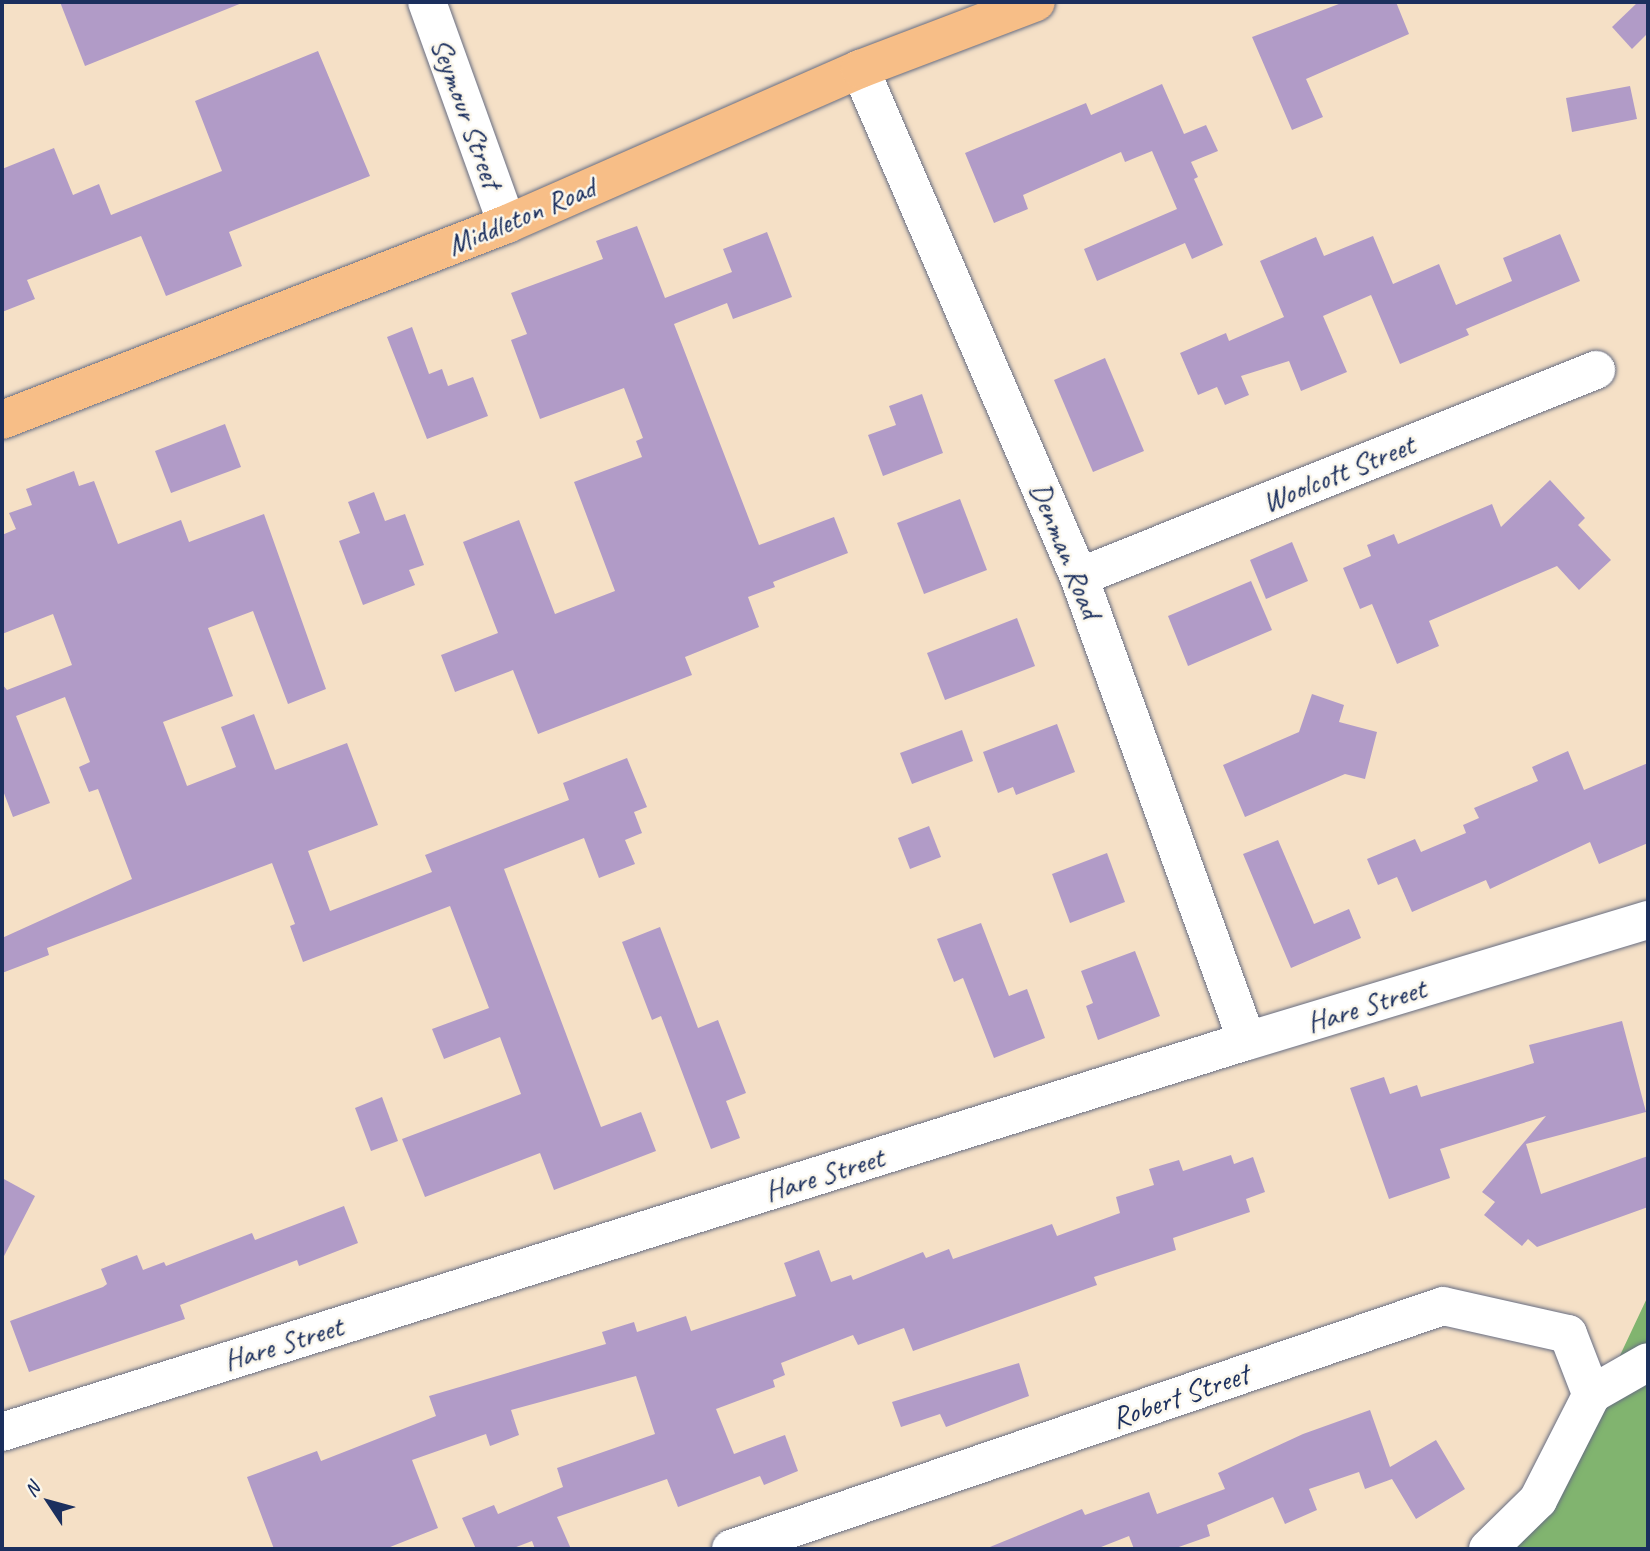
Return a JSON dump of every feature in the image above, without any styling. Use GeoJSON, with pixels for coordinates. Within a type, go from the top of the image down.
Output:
{"type":"FeatureCollection","features":[{"type":"Feature","properties":{"kind":"main road","name":"Middleton Road"},"geometry":{"type":"LineString","coordinates":[[2,420],[507,224],[860,69],[1036,2]]}},
{"type":"Feature","properties":{"kind":"street","name":"Seymour Street"},"geometry":{"type":"LineString","coordinates":[[427,2],[507,224]]}},
{"type":"Feature","properties":{"kind":"street","name":"Denman Road"},"geometry":{"type":"LineString","coordinates":[[860,69],[1079,577],[1247,1041]]}},
{"type":"Feature","properties":{"kind":"street","name":"Woolcott Street"},"geometry":{"type":"LineString","coordinates":[[1079,577],[1596,370]]}},
{"type":"Feature","properties":{"kind":"street","name":"Hare Street"},"geometry":{"type":"LineString","coordinates":[[2,1432],[1247,1041],[1648,920]]}},
{"type":"Feature","properties":{"kind":"street","name":"Robert Street"},"geometry":{"type":"LineString","coordinates":[[732,1549],[1443,1306],[1568,1334],[1592,1396]]}},
{"type":"Feature","properties":{"kind":"street"},"geometry":{"type":"LineString","coordinates":[[1488,1549],[1538,1500],[1592,1396],[1648,1362]]}},
{"type":"Feature","properties":{"kind":"green space"},"geometry":{"type":"Polygon","coordinates":[[[1648,1296],[1648,1549],[1503,1549],[1549,1506],[1648,1296]]]}},
{"type":"Feature","properties":{"kind":"building"},"geometry":{"type":"Polygon","coordinates":[[[60,2],[242,2],[242,3],[85,66],[60,2]]]}},
{"type":"Feature","properties":{"kind":"building"},"geometry":{"type":"Polygon","coordinates":[[[1344,2],[1396,2],[1409,34],[1306,79],[1323,117],[1292,130],[1252,37],[1344,2]]]}},
{"type":"Feature","properties":{"kind":"building"},"geometry":{"type":"Polygon","coordinates":[[[1638,2],[1648,2],[1648,33],[1632,49],[1612,27],[1638,2]]]}},
{"type":"Feature","properties":{"kind":"building"},"geometry":{"type":"Polygon","coordinates":[[[318,51],[370,176],[229,232],[242,266],[166,296],[141,236],[27,280],[35,299],[2,312],[2,169],[54,148],[73,195],[99,184],[111,215],[222,171],[195,101],[318,51]]]}},
{"type":"Feature","properties":{"kind":"building"},"geometry":{"type":"Polygon","coordinates":[[[1162,84],[1184,134],[1206,125],[1218,151],[1191,162],[1198,177],[1194,179],[1223,245],[1192,259],[1185,243],[1097,281],[1084,249],[1177,209],[1152,151],[1125,162],[1121,152],[1023,195],[1028,209],[994,223],[965,153],[1086,103],[1091,115],[1162,84]]]}},
{"type":"Feature","properties":{"kind":"building"},"geometry":{"type":"Polygon","coordinates":[[[1630,86],[1637,119],[1572,132],[1566,98],[1630,86]]]}},
{"type":"Feature","properties":{"kind":"building"},"geometry":{"type":"Polygon","coordinates":[[[637,226],[665,298],[732,272],[723,249],[767,232],[792,297],[733,319],[727,303],[674,324],[759,545],[834,517],[848,553],[773,582],[775,587],[748,597],[759,627],[685,657],[692,675],[538,734],[513,670],[455,692],[441,655],[498,633],[463,542],[519,520],[555,614],[615,591],[574,482],[642,457],[636,441],[643,438],[624,388],[540,419],[511,340],[527,334],[511,293],[603,259],[596,241],[637,226]]]}},
{"type":"Feature","properties":{"kind":"building"},"geometry":{"type":"Polygon","coordinates":[[[1560,234],[1580,281],[1466,329],[1469,335],[1400,364],[1371,295],[1323,316],[1347,372],[1301,391],[1289,361],[1241,376],[1249,395],[1225,405],[1217,387],[1198,395],[1180,353],[1226,333],[1229,341],[1284,317],[1260,261],[1316,237],[1324,256],[1373,236],[1393,284],[1439,264],[1456,305],[1512,281],[1503,258],[1560,234]]]}},
{"type":"Feature","properties":{"kind":"building"},"geometry":{"type":"Polygon","coordinates":[[[412,327],[429,374],[442,369],[448,386],[473,377],[488,416],[427,439],[387,337],[412,327]]]}},
{"type":"Feature","properties":{"kind":"building"},"geometry":{"type":"Polygon","coordinates":[[[1105,358],[1144,451],[1093,472],[1054,380],[1105,358]]]}},
{"type":"Feature","properties":{"kind":"building"},"geometry":{"type":"Polygon","coordinates":[[[922,394],[943,453],[883,476],[868,435],[896,425],[889,406],[922,394]]]}},
{"type":"Feature","properties":{"kind":"building"},"geometry":{"type":"Polygon","coordinates":[[[225,424],[241,467],[171,493],[155,451],[225,424]]]}},
{"type":"Feature","properties":{"kind":"building"},"geometry":{"type":"Polygon","coordinates":[[[74,471],[79,486],[94,481],[118,544],[181,520],[189,542],[264,514],[326,689],[288,704],[253,611],[208,628],[233,696],[163,722],[187,786],[236,767],[221,727],[254,714],[275,770],[347,743],[378,825],[308,851],[330,911],[432,872],[425,855],[569,800],[563,783],[627,758],[647,807],[634,812],[642,833],[625,840],[635,864],[599,878],[584,838],[504,869],[601,1127],[641,1112],[656,1151],[554,1190],[540,1153],[425,1197],[402,1139],[521,1094],[500,1037],[444,1059],[432,1029],[489,1008],[450,906],[303,962],[290,926],[295,924],[272,863],[47,948],[49,955],[2,973],[2,938],[132,879],[98,789],[89,792],[79,767],[90,762],[65,697],[16,716],[50,803],[13,817],[2,788],[2,684],[7,690],[72,665],[53,614],[2,634],[2,535],[16,529],[9,513],[32,505],[26,489],[74,471]]]}},
{"type":"Feature","properties":{"kind":"building"},"geometry":{"type":"Polygon","coordinates":[[[1550,480],[1585,518],[1578,525],[1611,560],[1579,590],[1557,566],[1429,621],[1439,646],[1397,664],[1372,604],[1360,609],[1343,568],[1371,556],[1367,545],[1394,534],[1398,544],[1492,504],[1501,527],[1550,480]]]}},
{"type":"Feature","properties":{"kind":"building"},"geometry":{"type":"Polygon","coordinates":[[[374,492],[385,521],[405,514],[424,565],[409,570],[415,585],[363,605],[339,541],[360,533],[348,502],[374,492]]]}},
{"type":"Feature","properties":{"kind":"building"},"geometry":{"type":"Polygon","coordinates":[[[960,499],[987,570],[924,594],[897,523],[960,499]]]}},
{"type":"Feature","properties":{"kind":"building"},"geometry":{"type":"Polygon","coordinates":[[[1292,542],[1308,581],[1266,599],[1250,560],[1292,542]]]}},
{"type":"Feature","properties":{"kind":"building"},"geometry":{"type":"Polygon","coordinates":[[[1251,581],[1272,630],[1188,666],[1168,616],[1251,581]]]}},
{"type":"Feature","properties":{"kind":"building"},"geometry":{"type":"Polygon","coordinates":[[[1017,618],[1035,666],[945,700],[927,653],[1017,618]]]}},
{"type":"Feature","properties":{"kind":"building"},"geometry":{"type":"Polygon","coordinates":[[[1312,694],[1344,705],[1339,722],[1377,732],[1365,779],[1345,774],[1245,817],[1223,765],[1299,732],[1312,694]]]}},
{"type":"Feature","properties":{"kind":"building"},"geometry":{"type":"Polygon","coordinates":[[[1057,724],[1075,772],[1016,795],[1013,787],[998,793],[983,752],[1057,724]]]}},
{"type":"Feature","properties":{"kind":"building"},"geometry":{"type":"Polygon","coordinates":[[[962,730],[973,761],[912,784],[900,753],[962,730]]]}},
{"type":"Feature","properties":{"kind":"building"},"geometry":{"type":"Polygon","coordinates":[[[1568,751],[1584,790],[1648,763],[1648,843],[1599,864],[1590,842],[1490,889],[1486,880],[1412,912],[1397,877],[1378,885],[1367,859],[1415,839],[1421,852],[1466,833],[1463,825],[1479,818],[1474,808],[1538,781],[1532,767],[1568,751]]]}},
{"type":"Feature","properties":{"kind":"building"},"geometry":{"type":"Polygon","coordinates":[[[929,826],[941,857],[910,869],[898,838],[929,826]]]}},
{"type":"Feature","properties":{"kind":"building"},"geometry":{"type":"Polygon","coordinates":[[[1278,840],[1314,924],[1349,909],[1361,938],[1291,968],[1243,854],[1278,840]]]}},
{"type":"Feature","properties":{"kind":"building"},"geometry":{"type":"Polygon","coordinates":[[[1107,853],[1125,902],[1070,923],[1052,874],[1107,853]]]}},
{"type":"Feature","properties":{"kind":"building"},"geometry":{"type":"Polygon","coordinates":[[[981,923],[1009,996],[1027,989],[1045,1038],[994,1058],[963,978],[954,982],[937,939],[981,923]]]}},
{"type":"Feature","properties":{"kind":"building"},"geometry":{"type":"Polygon","coordinates":[[[660,927],[698,1028],[718,1020],[746,1093],[726,1101],[740,1138],[711,1149],[661,1016],[652,1020],[622,942],[660,927]]]}},
{"type":"Feature","properties":{"kind":"building"},"geometry":{"type":"Polygon","coordinates":[[[1135,951],[1160,1016],[1098,1040],[1086,1006],[1093,1003],[1081,971],[1135,951]]]}},
{"type":"Feature","properties":{"kind":"building"},"geometry":{"type":"Polygon","coordinates":[[[1622,1021],[1646,1112],[1526,1144],[1541,1194],[1648,1156],[1648,1207],[1537,1247],[1528,1239],[1522,1246],[1484,1215],[1495,1202],[1482,1192],[1546,1116],[1440,1149],[1450,1178],[1389,1199],[1350,1088],[1384,1077],[1390,1094],[1417,1085],[1421,1097],[1534,1063],[1529,1045],[1622,1021]]]}},
{"type":"Feature","properties":{"kind":"building"},"geometry":{"type":"Polygon","coordinates":[[[382,1097],[398,1141],[371,1151],[355,1108],[382,1097]]]}},
{"type":"Feature","properties":{"kind":"building"},"geometry":{"type":"Polygon","coordinates":[[[1231,1155],[1234,1164],[1253,1157],[1265,1192],[1246,1199],[1250,1212],[1173,1238],[1176,1250],[1094,1277],[1097,1285],[913,1351],[904,1328],[858,1345],[853,1335],[781,1363],[785,1375],[773,1380],[775,1387],[716,1409],[734,1454],[785,1435],[798,1471],[764,1485],[760,1476],[678,1507],[667,1479],[557,1517],[571,1549],[535,1549],[532,1541],[511,1549],[476,1549],[462,1518],[494,1505],[498,1514],[563,1487],[557,1468],[655,1434],[636,1376],[511,1410],[519,1435],[490,1446],[486,1434],[412,1460],[438,1528],[385,1549],[274,1549],[247,1477],[317,1451],[321,1461],[436,1416],[429,1396],[606,1344],[602,1332],[634,1322],[637,1332],[686,1316],[691,1331],[796,1296],[784,1263],[819,1250],[831,1282],[851,1275],[853,1280],[923,1252],[926,1258],[949,1249],[953,1259],[1052,1224],[1057,1236],[1120,1213],[1116,1197],[1154,1185],[1149,1169],[1179,1160],[1183,1171],[1231,1155]]]}},
{"type":"Feature","properties":{"kind":"building"},"geometry":{"type":"Polygon","coordinates":[[[2,1178],[35,1196],[2,1260],[2,1178]]]}},
{"type":"Feature","properties":{"kind":"building"},"geometry":{"type":"Polygon","coordinates":[[[344,1206],[358,1243],[299,1266],[297,1260],[180,1305],[185,1319],[29,1372],[10,1321],[103,1287],[107,1284],[101,1269],[137,1255],[143,1270],[164,1262],[166,1266],[252,1233],[255,1240],[344,1206]]]}},
{"type":"Feature","properties":{"kind":"building"},"geometry":{"type":"Polygon","coordinates":[[[1019,1363],[1029,1396],[946,1427],[940,1414],[901,1427],[892,1402],[1019,1363]]]}},
{"type":"Feature","properties":{"kind":"building"},"geometry":{"type":"Polygon","coordinates":[[[1370,1410],[1390,1467],[1436,1440],[1465,1489],[1416,1519],[1392,1479],[1365,1489],[1359,1472],[1309,1489],[1317,1510],[1285,1524],[1273,1497],[1207,1525],[1210,1536],[1173,1549],[1134,1549],[1129,1536],[1096,1549],[985,1549],[1082,1509],[1085,1515],[1149,1492],[1157,1514],[1225,1489],[1218,1473],[1303,1434],[1370,1410]]]}}]}
